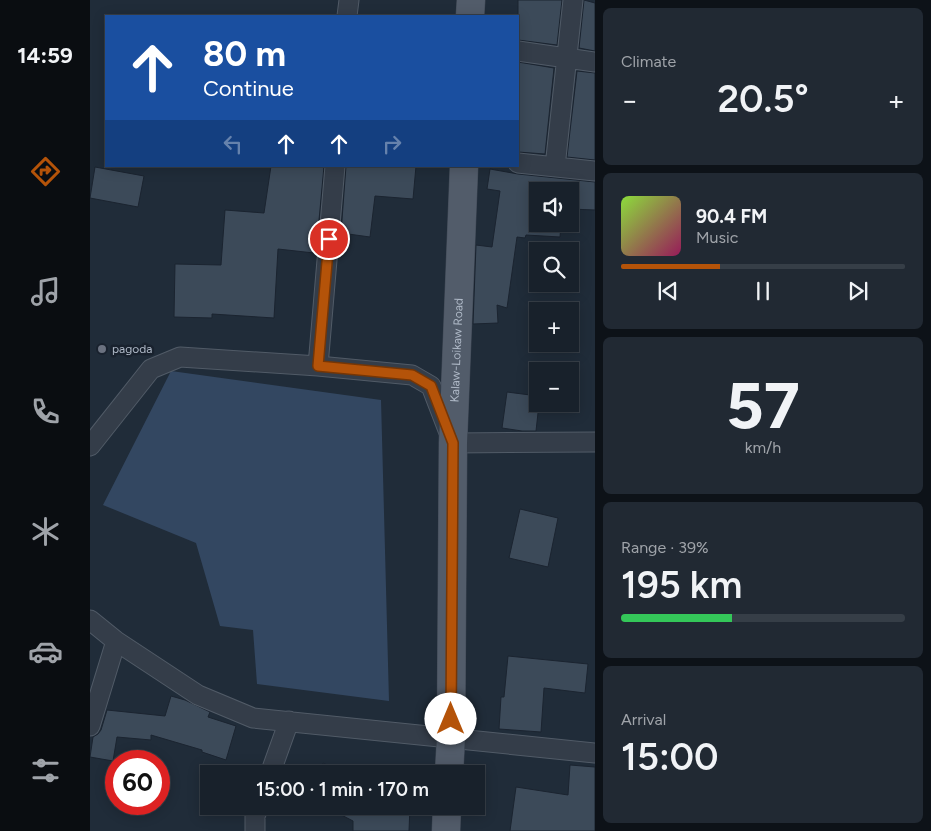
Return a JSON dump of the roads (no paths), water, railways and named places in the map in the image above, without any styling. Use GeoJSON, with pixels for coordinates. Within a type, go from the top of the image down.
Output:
{"type":"FeatureCollection","features":[{"type":"Feature","properties":{"kind":"main road"},"geometry":{"type":"LineString","coordinates":[[470,15],[471,0]]}},
{"type":"Feature","properties":{"kind":"main road","name":"Kalaw-Loikaw Road"},"geometry":{"type":"LineString","coordinates":[[449,765],[453,443],[464,167]]}},
{"type":"Feature","properties":{"kind":"main road"},"geometry":{"type":"LineString","coordinates":[[446,831],[447,815]]}},
{"type":"Feature","properties":{"kind":"street"},"geometry":{"type":"LineString","coordinates":[[347,15],[349,0]]}},
{"type":"Feature","properties":{"kind":"street"},"geometry":{"type":"LineString","coordinates":[[555,167],[573,0]]}},
{"type":"Feature","properties":{"kind":"street"},"geometry":{"type":"LineString","coordinates":[[519,51],[595,62]]}},
{"type":"Feature","properties":{"kind":"street"},"geometry":{"type":"LineString","coordinates":[[519,163],[595,171]]}},
{"type":"Feature","properties":{"kind":"street"},"geometry":{"type":"LineString","coordinates":[[318,366],[335,167]]}},
{"type":"Feature","properties":{"kind":"street"},"geometry":{"type":"LineString","coordinates":[[90,446],[151,369],[180,356],[412,375],[431,386],[453,443],[595,442]]}},
{"type":"Feature","properties":{"kind":"street"},"geometry":{"type":"LineString","coordinates":[[90,620],[116,641],[198,695],[253,718],[595,752]]}},
{"type":"Feature","properties":{"kind":"street"},"geometry":{"type":"LineString","coordinates":[[90,726],[116,641]]}},
{"type":"Feature","properties":{"kind":"street"},"geometry":{"type":"LineString","coordinates":[[273,765],[289,721]]}},
{"type":"Feature","properties":{"kind":"street"},"geometry":{"type":"LineString","coordinates":[[255,815],[255,831]]}},
{"type":"Feature","properties":{"kind":"water"},"geometry":{"type":"Polygon","coordinates":[[[171,371],[381,400],[389,701],[257,684],[253,630],[220,626],[196,543],[103,505],[171,371]]]}},
{"type":"Feature","properties":{"kind":"place","name":"pagoda"},"geometry":{"type":"Point","coordinates":[102,349]}}]}
